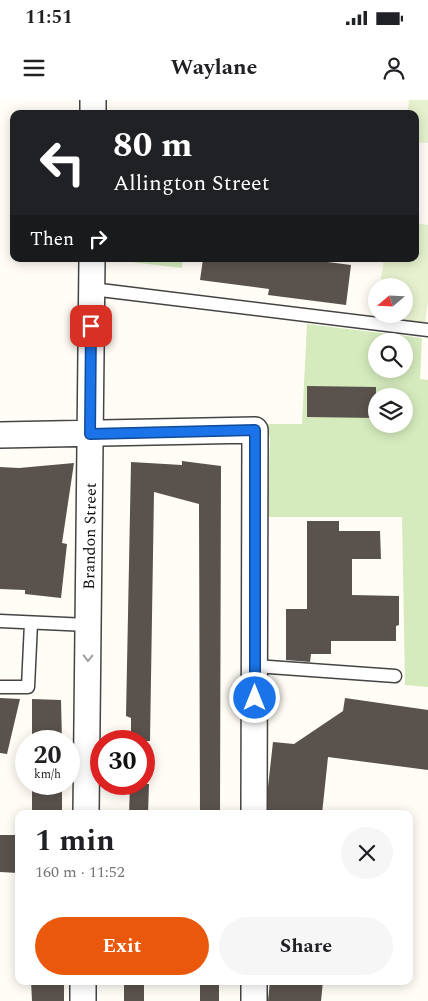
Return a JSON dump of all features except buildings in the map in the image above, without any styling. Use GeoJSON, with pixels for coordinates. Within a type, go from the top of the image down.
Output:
{"type":"FeatureCollection","features":[{"type":"Feature","properties":{"kind":"street","name":"Brandon Street"},"geometry":{"type":"LineString","coordinates":[[86,810],[92,262]]}},
{"type":"Feature","properties":{"kind":"street"},"geometry":{"type":"LineString","coordinates":[[0,435],[255,430],[254,810]]}},
{"type":"Feature","properties":{"kind":"street"},"geometry":{"type":"LineString","coordinates":[[83,985],[83,1001]]}},
{"type":"Feature","properties":{"kind":"street"},"geometry":{"type":"LineString","coordinates":[[254,985],[254,1001]]}},
{"type":"Feature","properties":{"kind":"lane"},"geometry":{"type":"LineString","coordinates":[[92,290],[428,330]]}},
{"type":"Feature","properties":{"kind":"lane"},"geometry":{"type":"LineString","coordinates":[[0,621],[88,625]]}},
{"type":"Feature","properties":{"kind":"lane"},"geometry":{"type":"LineString","coordinates":[[0,687],[28,687],[31,623]]}},
{"type":"Feature","properties":{"kind":"lane"},"geometry":{"type":"LineString","coordinates":[[255,666],[395,676]]}},
{"type":"Feature","properties":{"kind":"green space"},"geometry":{"type":"Polygon","coordinates":[[[409,100],[428,100],[428,143],[419,142],[419,110],[408,110],[409,100]]]}},
{"type":"Feature","properties":{"kind":"green space"},"geometry":{"type":"Polygon","coordinates":[[[419,224],[428,225],[428,301],[425,324],[413,323],[413,278],[381,278],[384,262],[419,262],[419,224]]]}},
{"type":"Feature","properties":{"kind":"green space"},"geometry":{"type":"Polygon","coordinates":[[[131,262],[183,262],[182,268],[131,262]]]}},
{"type":"Feature","properties":{"kind":"green space"},"geometry":{"type":"Polygon","coordinates":[[[307,324],[381,333],[368,333],[368,378],[413,378],[413,337],[422,338],[420,379],[428,380],[428,687],[405,685],[402,517],[267,517],[270,439],[267,424],[302,424],[307,324]]]}},
{"type":"Feature","properties":{"kind":"route"},"geometry":{"type":"LineString","coordinates":[[91,326],[90,434],[255,430],[255,698]]}}]}
